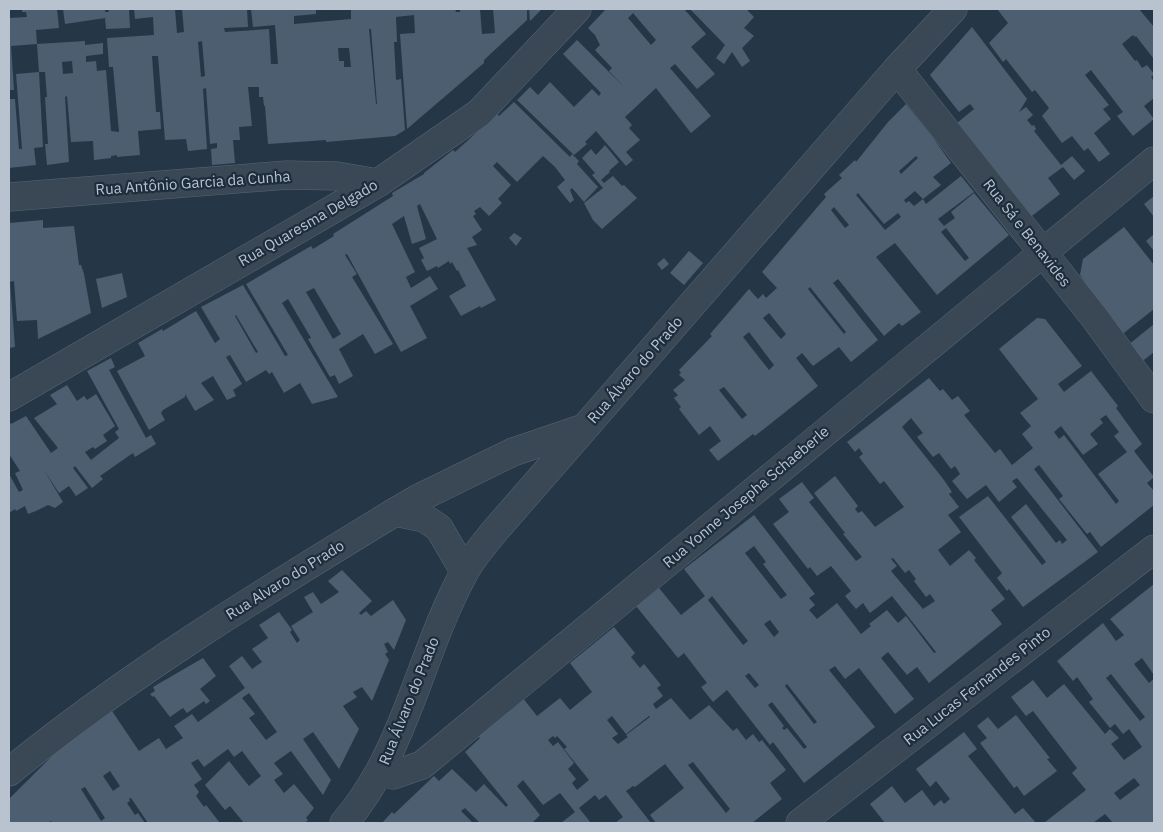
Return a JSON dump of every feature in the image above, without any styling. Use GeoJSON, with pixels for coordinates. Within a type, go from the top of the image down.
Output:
{"type":"FeatureCollection","features":[{"type":"Feature","properties":{"kind":"street","name":"Rua Quaresma Delgado"},"geometry":{"type":"LineString","coordinates":[[9,397],[378,183],[478,113],[577,9]]}},
{"type":"Feature","properties":{"kind":"street","name":"Rua Álvaro do Prado"},"geometry":{"type":"LineString","coordinates":[[380,771],[440,624],[464,571],[492,532],[897,69],[953,9]]}},
{"type":"Feature","properties":{"kind":"street","name":"Rua Sá e Benavides"},"geometry":{"type":"LineString","coordinates":[[897,69],[1094,317],[1154,399]]}},
{"type":"Feature","properties":{"kind":"street","name":"Rua Yonne Josepha Schaeberle"},"geometry":{"type":"LineString","coordinates":[[380,771],[393,775],[422,765],[1154,161]]}},
{"type":"Feature","properties":{"kind":"street","name":"Rua Antônio Garcia da Cunha"},"geometry":{"type":"LineString","coordinates":[[9,197],[287,175],[337,176],[378,183]]}},
{"type":"Feature","properties":{"kind":"street","name":"Rua Alvaro do Prado"},"geometry":{"type":"LineString","coordinates":[[9,772],[47,741],[115,691],[235,611],[395,512],[419,498],[513,452],[584,428]]}},
{"type":"Feature","properties":{"kind":"street"},"geometry":{"type":"LineString","coordinates":[[395,512],[424,518],[439,528],[464,571]]}},
{"type":"Feature","properties":{"kind":"street","name":"Rua Lucas Fernandes Pinto"},"geometry":{"type":"LineString","coordinates":[[800,823],[1154,549]]}},
{"type":"Feature","properties":{"kind":"street"},"geometry":{"type":"LineString","coordinates":[[344,823],[355,811],[380,771]]}},
{"type":"Feature","properties":{"kind":"building"},"geometry":{"type":"Polygon","coordinates":[[[22,9],[57,9],[59,28],[36,30],[37,44],[11,46],[14,90],[9,90],[9,18],[27,17],[26,12],[22,12],[22,9]]]}},
{"type":"Feature","properties":{"kind":"building"},"geometry":{"type":"Polygon","coordinates":[[[63,9],[105,9],[105,12],[109,12],[108,9],[129,9],[130,28],[106,29],[105,18],[65,24],[63,9]]]}},
{"type":"Feature","properties":{"kind":"building"},"geometry":{"type":"Polygon","coordinates":[[[134,9],[175,9],[177,33],[184,32],[182,9],[247,9],[248,27],[224,28],[225,32],[269,29],[271,64],[278,64],[275,25],[253,27],[251,9],[316,9],[316,14],[294,16],[294,24],[351,19],[351,9],[455,9],[456,12],[460,12],[460,9],[480,9],[482,34],[495,33],[493,9],[527,9],[527,20],[484,60],[484,63],[407,129],[400,34],[415,33],[414,15],[396,17],[397,42],[394,42],[396,80],[401,79],[405,130],[395,136],[326,142],[326,140],[268,144],[263,97],[259,97],[259,87],[248,87],[252,126],[239,127],[240,140],[233,140],[235,163],[212,165],[211,149],[217,148],[217,143],[210,144],[206,88],[203,89],[207,149],[188,151],[186,139],[165,140],[158,56],[152,56],[156,112],[160,112],[161,129],[138,131],[140,155],[117,157],[117,155],[111,156],[111,158],[94,160],[93,141],[71,142],[67,96],[65,97],[69,162],[47,165],[45,144],[48,144],[45,72],[39,72],[37,44],[85,41],[85,45],[103,43],[103,54],[86,56],[86,62],[96,61],[97,71],[106,70],[111,131],[119,132],[113,67],[109,67],[107,38],[154,35],[153,17],[135,19],[134,9]],[[369,29],[376,104],[371,29],[369,29]],[[202,41],[198,42],[201,77],[205,76],[202,41]],[[338,48],[339,61],[344,61],[344,67],[351,67],[349,48],[338,48]],[[72,61],[62,62],[63,74],[73,73],[72,61]]]}},
{"type":"Feature","properties":{"kind":"building"},"geometry":{"type":"Polygon","coordinates":[[[529,9],[542,9],[530,21],[529,9]]]}},
{"type":"Feature","properties":{"kind":"building"},"geometry":{"type":"Polygon","coordinates":[[[606,9],[684,9],[706,34],[691,47],[715,74],[697,89],[675,64],[670,68],[711,116],[691,133],[656,88],[625,117],[632,125],[629,128],[640,140],[626,152],[633,160],[626,166],[596,131],[585,142],[587,144],[574,155],[517,100],[530,87],[538,95],[550,82],[574,107],[592,89],[599,96],[601,93],[563,54],[577,40],[624,87],[609,71],[612,68],[595,50],[600,45],[595,35],[588,28],[606,9]],[[633,13],[628,18],[651,45],[656,40],[633,13]]]}},
{"type":"Feature","properties":{"kind":"building"},"geometry":{"type":"Polygon","coordinates":[[[690,9],[746,9],[754,17],[744,28],[754,36],[742,48],[750,61],[742,67],[732,52],[724,64],[716,58],[725,45],[690,9]]]}},
{"type":"Feature","properties":{"kind":"building"},"geometry":{"type":"Polygon","coordinates":[[[997,9],[1139,9],[1154,27],[1154,57],[1136,36],[1133,35],[1122,44],[1142,68],[1147,65],[1154,74],[1151,77],[1154,82],[1154,98],[1144,106],[1154,119],[1133,136],[1117,116],[1123,112],[1091,70],[1085,75],[1109,105],[1103,109],[1111,119],[1094,133],[1110,154],[1099,162],[1088,148],[1084,151],[1072,136],[1062,143],[1042,116],[1049,108],[1035,90],[1032,92],[1006,59],[1003,62],[989,43],[1008,23],[997,9]]]}},
{"type":"Feature","properties":{"kind":"building"},"geometry":{"type":"Polygon","coordinates":[[[972,27],[1027,99],[1019,112],[1026,107],[1033,115],[1027,120],[1032,126],[1034,125],[1036,129],[1034,131],[1061,165],[1072,156],[1085,171],[1074,180],[1063,167],[1048,178],[1060,194],[1023,223],[1017,199],[1007,185],[1000,191],[951,128],[974,109],[970,104],[959,112],[930,75],[972,27]]]}},
{"type":"Feature","properties":{"kind":"building"},"geometry":{"type":"Polygon","coordinates":[[[39,72],[43,147],[34,148],[36,165],[9,168],[9,99],[15,99],[19,149],[22,149],[16,74],[39,72]]]}},
{"type":"Feature","properties":{"kind":"building"},"geometry":{"type":"Polygon","coordinates":[[[514,102],[570,157],[572,154],[579,161],[577,164],[598,187],[584,202],[572,188],[570,190],[574,200],[570,203],[557,187],[565,180],[543,156],[517,182],[497,162],[493,166],[511,185],[498,199],[502,203],[489,216],[480,207],[474,211],[476,214],[473,216],[482,230],[472,237],[477,245],[467,248],[496,300],[461,316],[449,296],[466,286],[458,270],[449,261],[438,268],[437,266],[427,271],[421,260],[424,258],[419,248],[437,239],[420,204],[417,206],[426,239],[412,244],[404,216],[392,224],[415,272],[406,277],[411,288],[430,276],[438,289],[410,306],[427,338],[401,352],[347,254],[345,255],[357,274],[352,277],[393,344],[375,354],[363,334],[339,349],[353,376],[339,384],[335,375],[330,377],[308,339],[311,338],[288,299],[282,303],[338,397],[312,404],[300,383],[284,393],[272,372],[269,374],[266,370],[246,382],[230,355],[226,357],[242,384],[233,390],[236,396],[227,400],[213,376],[201,383],[214,400],[195,411],[185,394],[185,397],[163,410],[161,413],[165,420],[149,430],[117,371],[145,356],[138,343],[162,329],[163,331],[196,311],[215,343],[220,339],[201,307],[243,285],[285,356],[288,355],[246,284],[311,246],[313,249],[334,236],[333,234],[393,196],[392,193],[424,174],[453,150],[455,152],[497,114],[499,116],[514,102]],[[314,288],[306,292],[333,339],[341,334],[314,288]],[[236,315],[256,353],[258,352],[236,315]]]}},
{"type":"Feature","properties":{"kind":"building"},"geometry":{"type":"Polygon","coordinates":[[[906,104],[951,163],[933,177],[941,185],[923,199],[926,204],[961,176],[974,192],[938,219],[944,226],[955,218],[951,212],[974,193],[1009,235],[937,295],[895,243],[876,257],[921,312],[902,326],[899,323],[884,336],[838,279],[833,283],[878,340],[851,362],[839,347],[813,366],[802,353],[796,358],[818,386],[755,436],[753,434],[718,461],[709,450],[721,441],[710,426],[699,435],[679,409],[681,407],[674,398],[678,395],[673,390],[685,380],[679,375],[681,373],[679,370],[712,336],[710,334],[749,289],[758,299],[763,294],[766,298],[777,288],[762,272],[826,197],[824,194],[842,178],[839,175],[855,160],[856,162],[888,122],[906,104]],[[916,156],[899,171],[901,174],[918,158],[916,156]],[[915,191],[904,200],[906,203],[909,201],[914,206],[923,199],[915,191]],[[858,193],[856,195],[885,230],[901,217],[898,213],[884,224],[858,193]],[[834,207],[831,210],[845,228],[849,225],[834,207]],[[946,228],[941,232],[965,261],[969,258],[946,228]],[[810,287],[808,289],[844,334],[846,332],[810,287]],[[769,313],[763,318],[781,339],[786,334],[769,313]],[[749,332],[743,337],[769,370],[774,365],[749,332]],[[724,387],[719,390],[742,419],[747,415],[724,387]]]}},
{"type":"Feature","properties":{"kind":"building"},"geometry":{"type":"Polygon","coordinates":[[[605,145],[619,162],[601,180],[604,183],[613,176],[637,198],[602,229],[593,220],[584,203],[603,188],[592,175],[595,173],[582,158],[591,149],[596,155],[605,145]]]}},
{"type":"Feature","properties":{"kind":"building"},"geometry":{"type":"Polygon","coordinates":[[[1154,196],[1154,217],[1144,204],[1154,196]]]}},
{"type":"Feature","properties":{"kind":"building"},"geometry":{"type":"Polygon","coordinates":[[[43,220],[43,228],[74,226],[79,265],[81,265],[84,274],[91,313],[38,339],[37,320],[17,321],[14,281],[10,282],[15,347],[9,348],[9,223],[43,220]]]}},
{"type":"Feature","properties":{"kind":"building"},"geometry":{"type":"Polygon","coordinates":[[[1124,227],[1154,265],[1154,309],[1120,336],[1080,275],[1083,259],[1124,227]]]}},
{"type":"Feature","properties":{"kind":"building"},"geometry":{"type":"Polygon","coordinates":[[[514,233],[522,238],[516,246],[509,238],[514,233]]]}},
{"type":"Feature","properties":{"kind":"building"},"geometry":{"type":"Polygon","coordinates":[[[1154,234],[1154,251],[1146,241],[1154,234]]]}},
{"type":"Feature","properties":{"kind":"building"},"geometry":{"type":"Polygon","coordinates":[[[689,251],[703,263],[684,285],[670,273],[689,251]]]}},
{"type":"Feature","properties":{"kind":"building"},"geometry":{"type":"Polygon","coordinates":[[[664,258],[669,264],[662,270],[657,264],[664,258]]]}},
{"type":"Feature","properties":{"kind":"building"},"geometry":{"type":"Polygon","coordinates":[[[122,273],[127,297],[102,308],[96,279],[122,273]]]}},
{"type":"Feature","properties":{"kind":"building"},"geometry":{"type":"Polygon","coordinates":[[[1037,318],[1045,319],[1082,366],[1058,384],[1064,392],[1091,371],[1118,406],[1116,408],[1142,444],[1134,451],[1154,477],[1147,483],[1154,491],[1154,505],[1101,547],[1090,532],[1087,534],[1059,499],[1063,496],[1039,465],[1034,469],[1098,552],[1023,607],[1009,589],[1007,591],[997,578],[1002,573],[959,517],[988,496],[1042,565],[1046,562],[1011,517],[1026,504],[1056,543],[1060,540],[1062,544],[1067,540],[1017,478],[1012,481],[1017,487],[999,502],[986,485],[967,499],[952,481],[960,474],[955,466],[951,469],[939,453],[933,457],[917,437],[923,433],[911,418],[902,427],[944,480],[952,492],[949,494],[959,507],[948,515],[961,532],[938,550],[950,566],[969,550],[976,558],[974,560],[1005,599],[991,610],[1002,624],[929,683],[917,667],[907,675],[888,652],[881,658],[914,699],[895,714],[859,668],[845,679],[835,666],[829,670],[875,727],[804,783],[773,742],[770,745],[727,690],[713,702],[701,687],[707,683],[684,653],[678,658],[636,606],[659,588],[681,615],[705,596],[684,569],[754,515],[815,594],[809,598],[815,605],[809,610],[817,619],[837,603],[861,634],[871,626],[869,624],[887,610],[898,623],[906,616],[934,653],[936,652],[892,596],[870,613],[863,603],[856,609],[845,596],[851,591],[831,566],[817,576],[810,567],[808,569],[773,524],[789,512],[779,499],[802,482],[814,498],[809,502],[856,561],[862,557],[814,493],[835,476],[858,506],[855,509],[858,513],[862,511],[875,527],[904,507],[884,481],[880,484],[859,457],[863,454],[859,448],[855,452],[847,442],[929,378],[940,391],[943,389],[952,400],[958,396],[970,411],[964,415],[995,453],[1000,449],[1012,465],[1033,448],[1022,434],[1031,426],[1020,413],[1038,399],[999,349],[1037,318]],[[1106,415],[1100,419],[1103,423],[1090,434],[1098,444],[1083,455],[1061,426],[1054,432],[1059,439],[1064,435],[1116,504],[1119,501],[1098,474],[1127,452],[1114,436],[1119,432],[1106,415]],[[754,546],[745,553],[781,599],[787,595],[763,564],[766,562],[754,546]],[[893,558],[891,559],[897,566],[891,571],[923,609],[935,601],[930,594],[926,597],[914,581],[916,579],[909,570],[905,573],[893,558]],[[712,596],[708,600],[743,645],[748,641],[712,596]],[[770,620],[764,624],[774,637],[779,632],[770,620]],[[749,673],[745,676],[755,688],[759,685],[749,673]],[[787,684],[785,686],[814,724],[817,722],[787,684]],[[772,702],[768,705],[784,726],[782,728],[784,730],[787,728],[804,749],[807,747],[772,702]]]}},
{"type":"Feature","properties":{"kind":"building"},"geometry":{"type":"Polygon","coordinates":[[[1154,324],[1154,352],[1140,363],[1127,346],[1154,324]]]}},
{"type":"Feature","properties":{"kind":"building"},"geometry":{"type":"Polygon","coordinates":[[[111,358],[115,367],[109,370],[146,438],[151,435],[156,444],[135,457],[133,453],[100,476],[103,479],[92,488],[75,466],[73,468],[88,488],[76,496],[69,486],[59,493],[44,470],[63,502],[55,508],[48,505],[28,514],[25,506],[9,513],[9,474],[19,492],[23,490],[15,473],[20,471],[9,454],[9,421],[11,424],[26,416],[51,453],[58,448],[34,418],[57,404],[50,395],[67,385],[77,401],[84,396],[87,400],[96,394],[115,426],[103,435],[107,441],[95,449],[93,447],[85,452],[91,460],[119,438],[115,432],[119,429],[87,371],[111,358]]]}},
{"type":"Feature","properties":{"kind":"building"},"geometry":{"type":"Polygon","coordinates":[[[342,570],[372,601],[359,613],[361,615],[366,611],[371,616],[393,600],[406,620],[394,650],[388,642],[384,644],[388,652],[385,654],[389,660],[372,701],[362,687],[353,692],[357,697],[343,706],[359,729],[339,769],[313,732],[303,739],[331,780],[323,795],[291,751],[274,763],[283,774],[274,780],[284,793],[294,784],[314,808],[306,818],[308,820],[305,823],[244,823],[230,806],[225,810],[205,785],[229,761],[249,786],[261,776],[242,751],[234,757],[228,749],[204,767],[198,759],[191,763],[202,779],[194,785],[199,792],[196,796],[220,823],[148,823],[131,798],[127,803],[135,815],[138,813],[145,823],[52,823],[51,821],[48,823],[9,823],[9,799],[57,751],[112,711],[139,751],[159,738],[166,749],[183,738],[174,726],[192,714],[198,722],[245,688],[229,666],[242,656],[252,669],[262,662],[252,649],[268,638],[259,625],[279,612],[292,630],[290,632],[297,643],[300,640],[291,626],[313,612],[304,597],[313,592],[321,604],[339,592],[328,581],[342,570]],[[249,693],[242,698],[255,714],[249,718],[266,740],[277,732],[249,693]],[[110,771],[103,776],[113,791],[120,786],[110,771]],[[85,787],[81,789],[101,821],[105,818],[85,787]]]}},
{"type":"Feature","properties":{"kind":"building"},"geometry":{"type":"Polygon","coordinates":[[[1154,584],[1154,675],[1142,658],[1134,664],[1149,683],[1154,679],[1154,823],[1113,823],[1105,814],[1093,823],[1044,823],[1086,790],[1072,773],[1077,768],[1033,711],[1026,716],[1011,697],[1033,680],[1047,698],[1064,684],[1105,734],[1110,729],[1119,738],[1111,744],[1124,760],[1142,747],[1129,729],[1123,734],[1115,724],[1110,728],[1089,702],[1093,699],[1077,677],[1073,681],[1057,661],[1103,623],[1116,641],[1124,635],[1110,619],[1154,584]],[[1111,674],[1106,678],[1140,721],[1145,717],[1111,674]],[[1134,778],[1114,793],[1120,800],[1140,785],[1134,778]]]}},
{"type":"Feature","properties":{"kind":"building"},"geometry":{"type":"Polygon","coordinates":[[[614,627],[635,653],[631,657],[640,668],[644,664],[661,685],[657,688],[663,696],[653,704],[656,709],[671,698],[690,720],[709,705],[733,731],[737,728],[746,740],[753,734],[759,742],[762,740],[786,770],[770,783],[782,799],[752,823],[656,823],[650,815],[684,788],[665,764],[635,787],[633,786],[626,791],[651,823],[615,823],[623,817],[606,795],[599,800],[595,795],[579,808],[591,823],[561,823],[575,812],[560,793],[543,805],[523,780],[517,786],[540,815],[532,823],[480,823],[465,808],[461,811],[473,823],[382,823],[434,776],[439,781],[452,769],[476,792],[484,784],[506,807],[508,805],[465,752],[480,738],[478,736],[522,697],[537,716],[560,698],[570,710],[592,692],[570,663],[614,627]],[[612,716],[607,720],[618,734],[612,738],[618,744],[628,737],[626,735],[650,717],[626,734],[612,716]],[[553,736],[548,740],[553,746],[558,742],[574,763],[568,769],[576,779],[572,783],[577,790],[589,780],[564,749],[567,747],[557,736],[555,738],[553,736]],[[693,762],[688,765],[726,813],[730,809],[693,762]]]}},
{"type":"Feature","properties":{"kind":"building"},"geometry":{"type":"Polygon","coordinates":[[[203,658],[216,676],[200,689],[210,701],[206,704],[204,701],[187,713],[183,708],[170,717],[154,696],[150,694],[155,691],[153,687],[203,658]]]}},
{"type":"Feature","properties":{"kind":"building"},"geometry":{"type":"Polygon","coordinates":[[[1016,715],[1050,758],[1047,759],[1057,771],[1024,796],[1017,786],[1014,788],[980,743],[987,738],[977,726],[988,717],[998,729],[1016,715]]]}},
{"type":"Feature","properties":{"kind":"building"},"geometry":{"type":"Polygon","coordinates":[[[964,732],[977,749],[968,756],[1015,814],[1023,808],[1036,823],[885,823],[870,804],[892,786],[905,803],[922,790],[934,806],[941,800],[944,804],[950,799],[936,781],[930,787],[916,769],[964,732]]]}}]}
